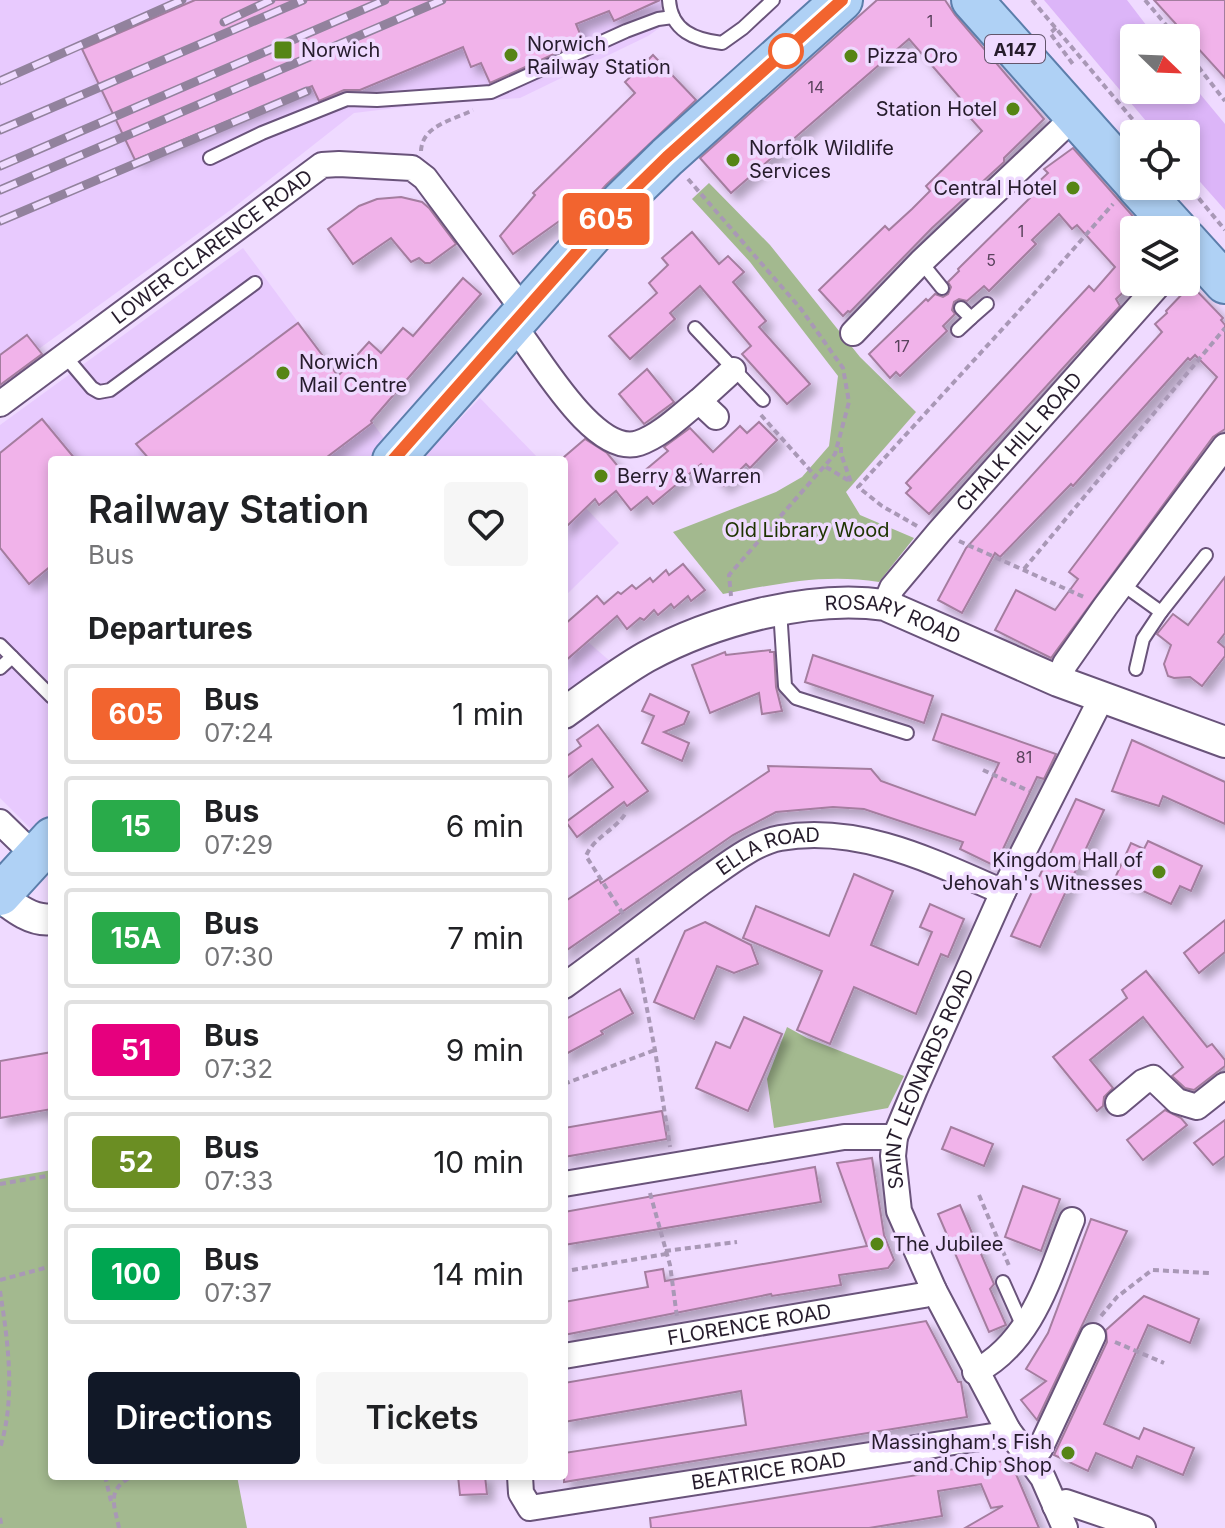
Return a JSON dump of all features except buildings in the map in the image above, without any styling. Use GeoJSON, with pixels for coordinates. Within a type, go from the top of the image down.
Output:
{"type":"FeatureCollection","features":[{"type":"Feature","properties":{"kind":"main road"},"geometry":{"type":"LineString","coordinates":[[397,456],[622,201],[842,0]]}},
{"type":"Feature","properties":{"kind":"main road","name":"A147"},"geometry":{"type":"LineString","coordinates":[[972,0],[1120,166]]}},
{"type":"Feature","properties":{"kind":"main road","name":"A147"},"geometry":{"type":"LineString","coordinates":[[1152,200],[1169,216]]}},
{"type":"Feature","properties":{"kind":"main road","name":"A147"},"geometry":{"type":"LineString","coordinates":[[1200,249],[1225,283]]}},
{"type":"Feature","properties":{"kind":"main road"},"geometry":{"type":"LineString","coordinates":[[0,896],[44,847]]}},
{"type":"Feature","properties":{"kind":"street"},"geometry":{"type":"LineString","coordinates":[[853,333],[921,262],[1075,116]]}},
{"type":"Feature","properties":{"kind":"street","name":"LOWER CLARENCE ROAD"},"geometry":{"type":"LineString","coordinates":[[0,404],[322,165],[330,164],[412,168],[425,178],[518,319],[522,337],[580,414],[601,435],[617,444],[635,444],[708,409],[733,370]]}},
{"type":"Feature","properties":{"kind":"street","name":"CHALK HILL ROAD"},"geometry":{"type":"LineString","coordinates":[[885,605],[892,588],[939,532],[1149,296]]}},
{"type":"Feature","properties":{"kind":"street"},"geometry":{"type":"LineString","coordinates":[[1058,681],[1065,664],[1105,607],[1225,446]]}},
{"type":"Feature","properties":{"kind":"street","name":"ROSARY ROAD"},"geometry":{"type":"LineString","coordinates":[[568,710],[644,658],[697,634],[780,610],[828,602],[885,605],[1058,681],[1225,742]]}},
{"type":"Feature","properties":{"kind":"street","name":"SAINT LEONARDS ROAD"},"geometry":{"type":"LineString","coordinates":[[1060,1517],[1043,1478],[1008,1430],[934,1290],[899,1211],[893,1156],[895,1137],[1003,892],[1102,697]]}},
{"type":"Feature","properties":{"kind":"street"},"geometry":{"type":"LineString","coordinates":[[0,822],[44,847]]}},
{"type":"Feature","properties":{"kind":"street","name":"ELLA ROAD"},"geometry":{"type":"LineString","coordinates":[[568,983],[739,856],[779,838],[829,836],[883,844],[921,856],[1003,892]]}},
{"type":"Feature","properties":{"kind":"street"},"geometry":{"type":"LineString","coordinates":[[0,896],[20,911],[48,920]]}},
{"type":"Feature","properties":{"kind":"street"},"geometry":{"type":"LineString","coordinates":[[1118,1103],[1143,1082],[1153,1078],[1177,1101],[1197,1107],[1225,1085]]}},
{"type":"Feature","properties":{"kind":"street"},"geometry":{"type":"LineString","coordinates":[[568,1183],[844,1137],[895,1137]]}},
{"type":"Feature","properties":{"kind":"street"},"geometry":{"type":"LineString","coordinates":[[975,1372],[988,1366],[1024,1329],[1038,1307],[1072,1220]]}},
{"type":"Feature","properties":{"kind":"street","name":"FLORENCE ROAD"},"geometry":{"type":"LineString","coordinates":[[568,1355],[924,1295],[934,1290]]}},
{"type":"Feature","properties":{"kind":"street"},"geometry":{"type":"LineString","coordinates":[[1030,1458],[1040,1449],[1092,1340]]}},
{"type":"Feature","properties":{"kind":"street","name":"BEATRICE ROAD"},"geometry":{"type":"LineString","coordinates":[[520,1480],[521,1493],[530,1508],[999,1435],[1008,1430]]}},
{"type":"Feature","properties":{"kind":"street","name":"SAINT LEONARDS ROAD"},"geometry":{"type":"LineString","coordinates":[[1060,1517],[1066,1502],[1143,1528]]}},
{"type":"Feature","properties":{"kind":"lane"},"geometry":{"type":"LineString","coordinates":[[669,0],[673,17],[682,30],[700,40],[722,43],[773,0]]}},
{"type":"Feature","properties":{"kind":"lane"},"geometry":{"type":"LineString","coordinates":[[210,158],[347,99],[377,100],[491,92],[626,31],[673,17]]}},
{"type":"Feature","properties":{"kind":"lane"},"geometry":{"type":"LineString","coordinates":[[921,262],[942,288]]}},
{"type":"Feature","properties":{"kind":"lane"},"geometry":{"type":"LineString","coordinates":[[65,356],[92,388],[99,392],[110,390],[255,283]]}},
{"type":"Feature","properties":{"kind":"lane"},"geometry":{"type":"LineString","coordinates":[[958,330],[987,304]]}},
{"type":"Feature","properties":{"kind":"lane"},"geometry":{"type":"LineString","coordinates":[[961,308],[971,318]]}},
{"type":"Feature","properties":{"kind":"lane"},"geometry":{"type":"LineString","coordinates":[[695,328],[763,400]]}},
{"type":"Feature","properties":{"kind":"lane"},"geometry":{"type":"LineString","coordinates":[[1136,669],[1143,639],[1206,555]]}},
{"type":"Feature","properties":{"kind":"lane"},"geometry":{"type":"LineString","coordinates":[[1122,584],[1161,612]]}},
{"type":"Feature","properties":{"kind":"lane"},"geometry":{"type":"LineString","coordinates":[[780,610],[785,686],[789,693],[796,698],[907,733]]}},
{"type":"Feature","properties":{"kind":"lane"},"geometry":{"type":"LineString","coordinates":[[0,645],[48,693]]}},
{"type":"Feature","properties":{"kind":"lane"},"geometry":{"type":"LineString","coordinates":[[0,668],[12,657]]}},
{"type":"Feature","properties":{"kind":"lane"},"geometry":{"type":"LineString","coordinates":[[1003,1282],[1024,1329]]}},
{"type":"Feature","properties":{"kind":"path"},"geometry":{"type":"LineString","coordinates":[[1032,0],[1133,120]]}},
{"type":"Feature","properties":{"kind":"path"},"geometry":{"type":"LineString","coordinates":[[1145,0],[1165,24]]}},
{"type":"Feature","properties":{"kind":"path"},"geometry":{"type":"LineString","coordinates":[[1050,33],[1056,28]]}},
{"type":"Feature","properties":{"kind":"path"},"geometry":{"type":"LineString","coordinates":[[1200,69],[1225,101]]}},
{"type":"Feature","properties":{"kind":"path"},"geometry":{"type":"LineString","coordinates":[[421,152],[422,140],[427,133],[483,105]]}},
{"type":"Feature","properties":{"kind":"path"},"geometry":{"type":"LineString","coordinates":[[697,188],[801,309],[843,368],[849,402],[835,454],[826,467],[729,575],[733,623]]}},
{"type":"Feature","properties":{"kind":"path"},"geometry":{"type":"LineString","coordinates":[[858,487],[1120,200]]}},
{"type":"Feature","properties":{"kind":"path"},"geometry":{"type":"LineString","coordinates":[[1024,569],[1225,328]]}},
{"type":"Feature","properties":{"kind":"path"},"geometry":{"type":"LineString","coordinates":[[763,400],[761,416],[816,478]]}},
{"type":"Feature","properties":{"kind":"path"},"geometry":{"type":"LineString","coordinates":[[841,436],[841,454],[851,482]]}},
{"type":"Feature","properties":{"kind":"path"},"geometry":{"type":"LineString","coordinates":[[826,467],[882,506],[918,526],[939,532],[1105,607]]}},
{"type":"Feature","properties":{"kind":"path"},"geometry":{"type":"LineString","coordinates":[[983,770],[1048,802]]}},
{"type":"Feature","properties":{"kind":"path"},"geometry":{"type":"LineString","coordinates":[[625,814],[620,822],[592,845],[586,856],[631,936],[655,1050],[673,1166]]}},
{"type":"Feature","properties":{"kind":"path"},"geometry":{"type":"LineString","coordinates":[[568,1083],[655,1050]]}},
{"type":"Feature","properties":{"kind":"path"},"geometry":{"type":"LineString","coordinates":[[646,1171],[670,1265],[680,1336]]}},
{"type":"Feature","properties":{"kind":"path"},"geometry":{"type":"LineString","coordinates":[[0,1184],[48,1176]]}},
{"type":"Feature","properties":{"kind":"path"},"geometry":{"type":"LineString","coordinates":[[979,1195],[1012,1274],[1003,1282]]}},
{"type":"Feature","properties":{"kind":"path"},"geometry":{"type":"LineString","coordinates":[[572,1270],[737,1242]]}},
{"type":"Feature","properties":{"kind":"path"},"geometry":{"type":"LineString","coordinates":[[0,1280],[48,1267]]}},
{"type":"Feature","properties":{"kind":"path"},"geometry":{"type":"LineString","coordinates":[[1164,1363],[1100,1336],[1092,1340],[1086,1335],[1117,1297],[1152,1270],[1209,1273]]}},
{"type":"Feature","properties":{"kind":"path"},"geometry":{"type":"LineString","coordinates":[[0,1291],[9,1343],[9,1420],[0,1448]]}},
{"type":"Feature","properties":{"kind":"path"},"geometry":{"type":"LineString","coordinates":[[106,1480],[119,1528]]}},
{"type":"Feature","properties":{"kind":"path"},"geometry":{"type":"LineString","coordinates":[[112,1504],[119,1485],[126,1480]]}},
{"type":"Feature","properties":{"kind":"path"},"geometry":{"type":"LineString","coordinates":[[0,1518],[2,1528]]}},
{"type":"Feature","properties":{"kind":"shaded area"},"geometry":{"type":"Polygon","coordinates":[[[0,0],[662,0],[665,24],[648,36],[520,98],[354,113],[232,209],[0,377],[0,0]]]}},
{"type":"Feature","properties":{"kind":"shaded area"},"geometry":{"type":"Polygon","coordinates":[[[1044,0],[1127,0],[1145,24],[1120,24],[1120,90],[1044,0]]]}},
{"type":"Feature","properties":{"kind":"shaded area"},"geometry":{"type":"Polygon","coordinates":[[[1200,94],[1225,124],[1225,210],[1200,182],[1200,120],[1145,120],[1132,104],[1200,104],[1200,94]]]}},
{"type":"Feature","properties":{"kind":"shaded area"},"geometry":{"type":"Polygon","coordinates":[[[243,248],[386,441],[370,456],[48,456],[48,816],[34,832],[0,798],[0,425],[243,248]]]}},
{"type":"Feature","properties":{"kind":"shaded area"},"geometry":{"type":"Polygon","coordinates":[[[480,398],[536,456],[425,456],[480,398]]]}},
{"type":"Feature","properties":{"kind":"shaded area"},"geometry":{"type":"Polygon","coordinates":[[[568,489],[619,543],[568,593],[568,489]]]}},
{"type":"Feature","properties":{"kind":"shaded area"},"geometry":{"type":"Polygon","coordinates":[[[568,624],[612,663],[568,695],[568,624]]]}},
{"type":"Feature","properties":{"kind":"green space","name":"Old Library Wood"},"geometry":{"type":"Polygon","coordinates":[[[709,183],[770,245],[860,357],[916,412],[846,492],[860,515],[914,538],[879,582],[820,579],[723,594],[673,532],[776,492],[802,477],[829,446],[838,376],[750,262],[692,199],[709,183]]]}},
{"type":"Feature","properties":{"kind":"green space"},"geometry":{"type":"Polygon","coordinates":[[[787,1027],[807,1038],[904,1076],[888,1108],[774,1128],[767,1079],[787,1027]]]}},
{"type":"Feature","properties":{"kind":"green space"},"geometry":{"type":"Polygon","coordinates":[[[48,1171],[48,1480],[238,1480],[247,1528],[0,1528],[0,1179],[48,1171]]]}},
{"type":"Feature","properties":{"kind":"railway"},"geometry":{"type":"LineString","coordinates":[[0,81],[182,0]]}},
{"type":"Feature","properties":{"kind":"railway"},"geometry":{"type":"LineString","coordinates":[[224,22],[271,0]]}},
{"type":"Feature","properties":{"kind":"railway"},"geometry":{"type":"LineString","coordinates":[[0,130],[303,0]]}},
{"type":"Feature","properties":{"kind":"railway"},"geometry":{"type":"LineString","coordinates":[[0,166],[385,0]]}},
{"type":"Feature","properties":{"kind":"railway"},"geometry":{"type":"LineString","coordinates":[[0,190],[442,0]]}},
{"type":"Feature","properties":{"kind":"railway"},"geometry":{"type":"LineString","coordinates":[[0,221],[307,91]]}},
{"type":"Feature","properties":{"kind":"bus line","name":"605"},"geometry":{"type":"LineString","coordinates":[[397,456],[622,201],[842,0]]}},
{"type":"Feature","properties":{"kind":"place","name":"Norwich"},"geometry":{"type":"Point","coordinates":[283,50]}},
{"type":"Feature","properties":{"kind":"place","name":"Norwich Railway Station"},"geometry":{"type":"Point","coordinates":[511,55]}},
{"type":"Feature","properties":{"kind":"place","name":"Pizza Oro"},"geometry":{"type":"Point","coordinates":[851,56]}},
{"type":"Feature","properties":{"kind":"place","name":"Station Hotel"},"geometry":{"type":"Point","coordinates":[1013,109]}},
{"type":"Feature","properties":{"kind":"place","name":"Norfolk Wildlife Services"},"geometry":{"type":"Point","coordinates":[733,160]}},
{"type":"Feature","properties":{"kind":"place","name":"Central Hotel"},"geometry":{"type":"Point","coordinates":[1073,188]}},
{"type":"Feature","properties":{"kind":"place","name":"Norwich Mail Centre"},"geometry":{"type":"Point","coordinates":[283,373]}},
{"type":"Feature","properties":{"kind":"place","name":"Berry & Warren"},"geometry":{"type":"Point","coordinates":[601,476]}},
{"type":"Feature","properties":{"kind":"place","name":"Kingdom Hall of Jehovah's Witnesses"},"geometry":{"type":"Point","coordinates":[1159,872]}},
{"type":"Feature","properties":{"kind":"place","name":"The Jubilee"},"geometry":{"type":"Point","coordinates":[877,1244]}},
{"type":"Feature","properties":{"kind":"place","name":"Massingham's Fish and Chip Shop"},"geometry":{"type":"Point","coordinates":[1068,1453]}}]}
